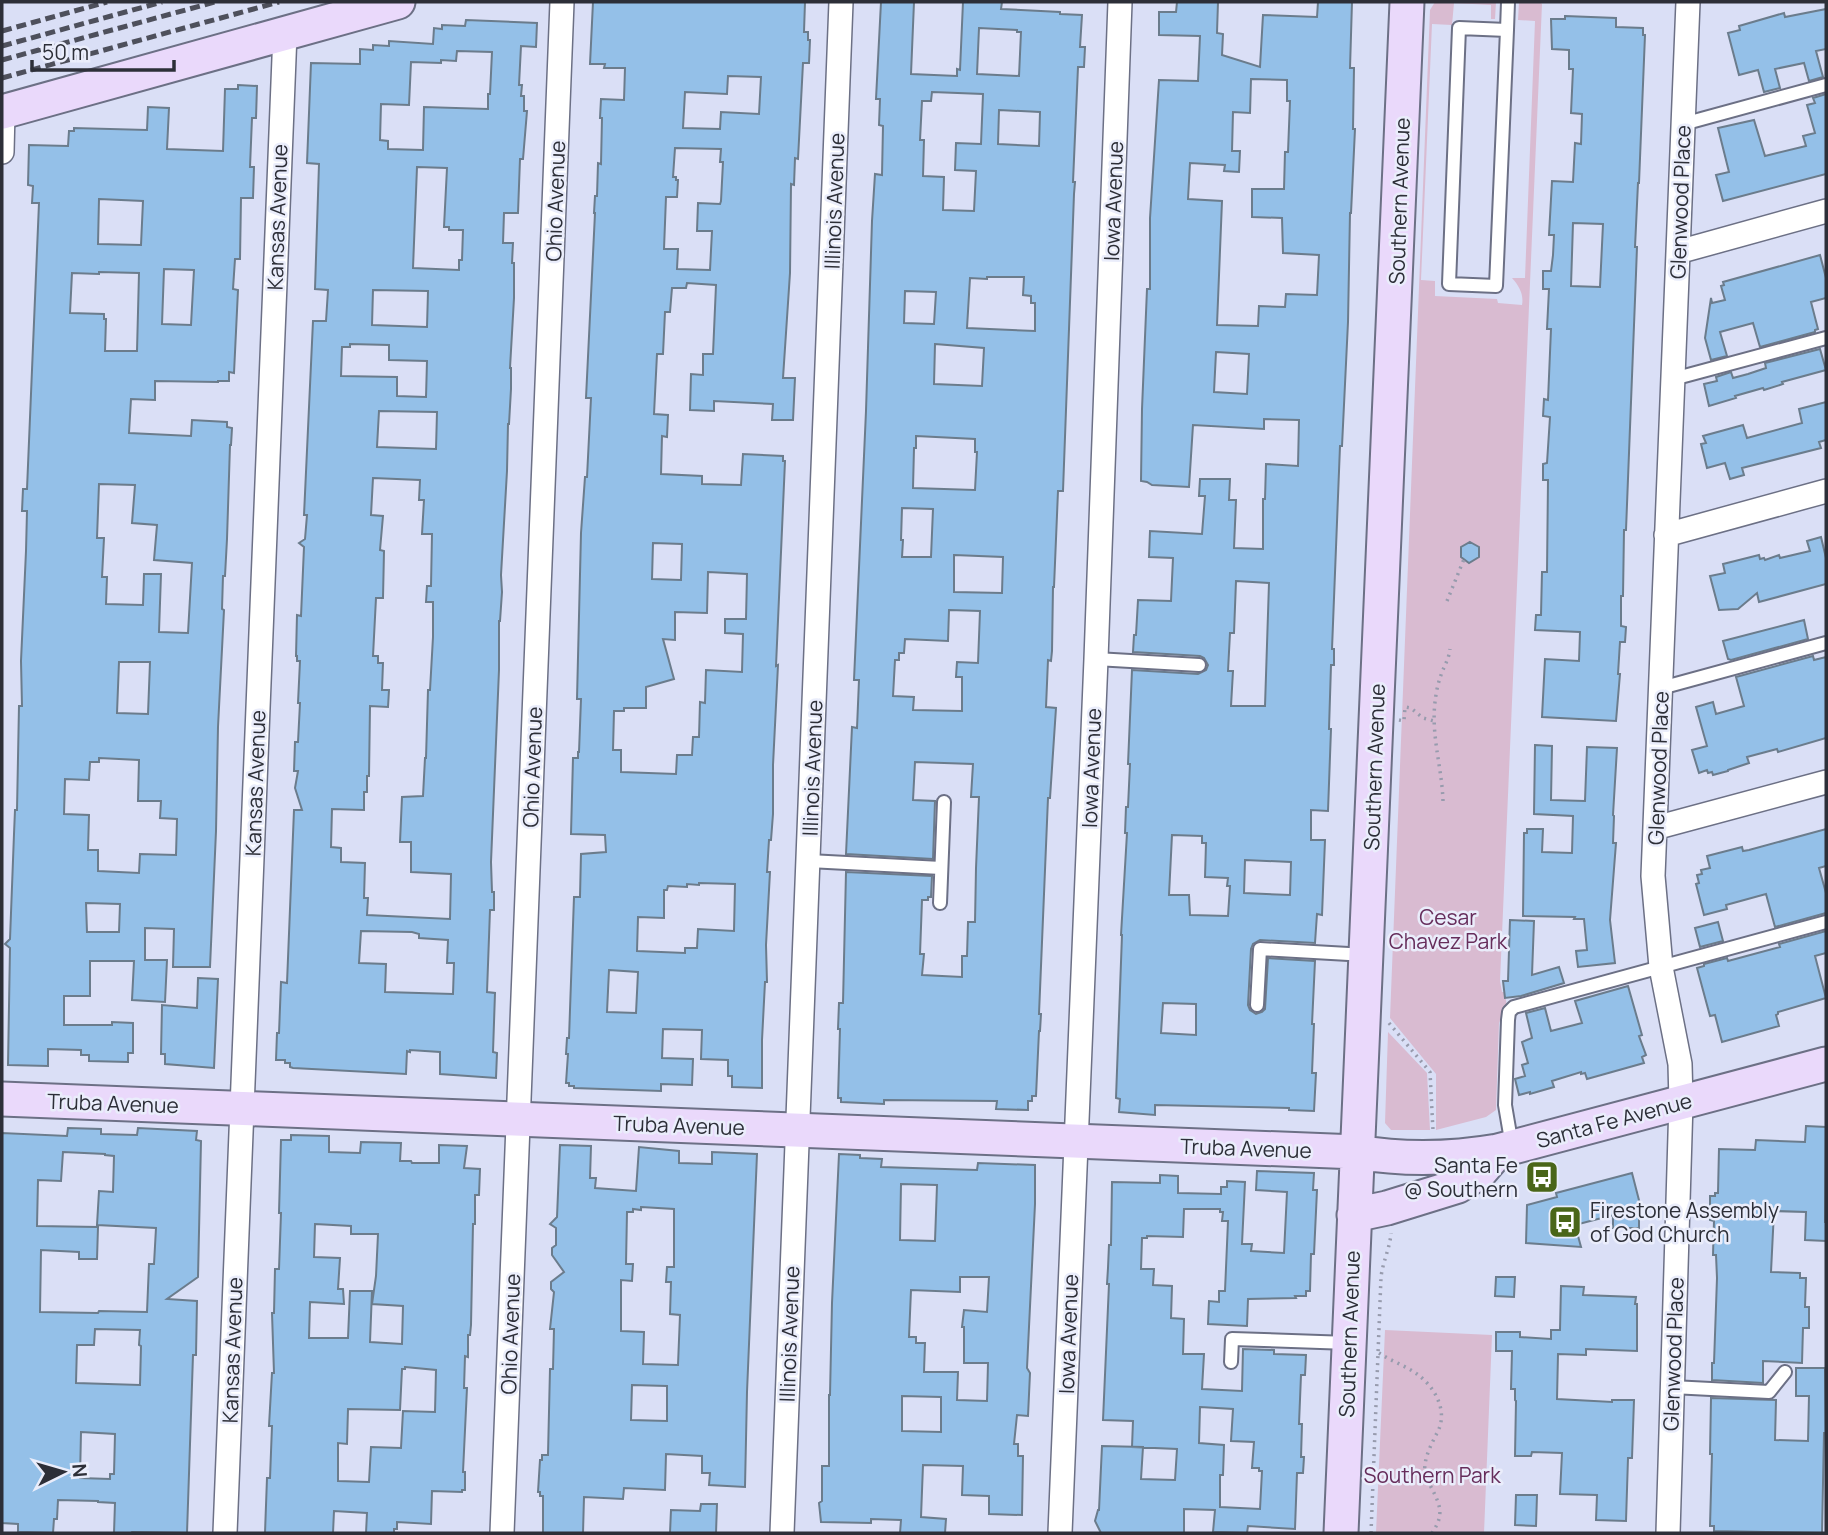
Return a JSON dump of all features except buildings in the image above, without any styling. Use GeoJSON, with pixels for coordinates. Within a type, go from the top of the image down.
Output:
{"type":"FeatureCollection","features":[{"type":"Feature","properties":{"kind":"street"},"geometry":{"type":"LineString","coordinates":[[2,152],[3,111],[398,2]]}},
{"type":"Feature","properties":{"kind":"street","name":"Ohio Avenue"},"geometry":{"type":"LineString","coordinates":[[502,1533],[562,2]]}},
{"type":"Feature","properties":{"kind":"street","name":"Illinois Avenue"},"geometry":{"type":"LineString","coordinates":[[782,1533],[841,2]]}},
{"type":"Feature","properties":{"kind":"street","name":"Iowa Avenue"},"geometry":{"type":"LineString","coordinates":[[1060,1533],[1120,2]]}},
{"type":"Feature","properties":{"kind":"street","name":"Southern Avenue"},"geometry":{"type":"LineString","coordinates":[[1341,1533],[1364,1348],[1354,1215],[1407,2]]}},
{"type":"Feature","properties":{"kind":"street","name":"Glenwood Place"},"geometry":{"type":"LineString","coordinates":[[1668,1533],[1681,1102],[1680,1064],[1661,967],[1653,876],[1688,2]]}},
{"type":"Feature","properties":{"kind":"street","name":"Kansas Avenue"},"geometry":{"type":"LineString","coordinates":[[225,1533],[285,33]]}},
{"type":"Feature","properties":{"kind":"street"},"geometry":{"type":"LineString","coordinates":[[1678,252],[1826,212]]}},
{"type":"Feature","properties":{"kind":"street"},"geometry":{"type":"LineString","coordinates":[[1666,535],[1826,491]]}},
{"type":"Feature","properties":{"kind":"street"},"geometry":{"type":"LineString","coordinates":[[1655,828],[1826,782]]}},
{"type":"Feature","properties":{"kind":"street","name":"Santa Fe Avenue"},"geometry":{"type":"LineString","coordinates":[[1357,1152],[1439,1158],[1470,1156],[1826,1063]]}},
{"type":"Feature","properties":{"kind":"street","name":"Truba Avenue"},"geometry":{"type":"LineString","coordinates":[[2,1099],[1357,1152]]}},
{"type":"Feature","properties":{"kind":"street"},"geometry":{"type":"LineString","coordinates":[[1354,1215],[1387,1208],[1458,1186],[1480,1172],[1505,1149]]}},
{"type":"Feature","properties":{"kind":"lane"},"geometry":{"type":"LineString","coordinates":[[1507,30],[1459,28],[1448,284],[1496,286],[1507,30],[1508,2]]}},
{"type":"Feature","properties":{"kind":"lane"},"geometry":{"type":"LineString","coordinates":[[1683,124],[1826,85]]}},
{"type":"Feature","properties":{"kind":"lane"},"geometry":{"type":"LineString","coordinates":[[1673,379],[1826,338]]}},
{"type":"Feature","properties":{"kind":"lane"},"geometry":{"type":"LineString","coordinates":[[1661,688],[1826,643]]}},
{"type":"Feature","properties":{"kind":"lane"},"geometry":{"type":"LineString","coordinates":[[1096,659],[1199,664]]}},
{"type":"Feature","properties":{"kind":"lane"},"geometry":{"type":"LineString","coordinates":[[940,903],[944,802]]}},
{"type":"Feature","properties":{"kind":"lane"},"geometry":{"type":"LineString","coordinates":[[809,861],[942,868]]}},
{"type":"Feature","properties":{"kind":"lane"},"geometry":{"type":"LineString","coordinates":[[1505,1149],[1508,1020],[1509,1012],[1514,1007],[1826,922]]}},
{"type":"Feature","properties":{"kind":"lane"},"geometry":{"type":"LineString","coordinates":[[1257,1005],[1260,949],[1366,955]]}},
{"type":"Feature","properties":{"kind":"lane"},"geometry":{"type":"LineString","coordinates":[[1231,1362],[1232,1339],[1364,1348]]}},
{"type":"Feature","properties":{"kind":"lane"},"geometry":{"type":"LineString","coordinates":[[1672,1387],[1769,1392],[1785,1372]]}},
{"type":"Feature","properties":{"kind":"path"},"geometry":{"type":"LineString","coordinates":[[1447,600],[1464,559]]}},
{"type":"Feature","properties":{"kind":"path"},"geometry":{"type":"LineString","coordinates":[[1443,801],[1434,721],[1441,674],[1450,649]]}},
{"type":"Feature","properties":{"kind":"path"},"geometry":{"type":"LineString","coordinates":[[1397,720],[1404,721],[1405,708],[1411,708],[1423,718],[1434,721]]}},
{"type":"Feature","properties":{"kind":"path"},"geometry":{"type":"LineString","coordinates":[[1386,1020],[1430,1072],[1433,1131],[1430,1133]]}},
{"type":"Feature","properties":{"kind":"path"},"geometry":{"type":"LineString","coordinates":[[1371,1533],[1364,1348],[1391,1231]]}},
{"type":"Feature","properties":{"kind":"path"},"geometry":{"type":"LineString","coordinates":[[1364,1348],[1417,1374],[1436,1396],[1441,1408],[1441,1426],[1427,1459],[1424,1474],[1438,1500],[1440,1513],[1438,1525],[1432,1533]]}},
{"type":"Feature","properties":{"kind":"green space","name":"Cesar Chavez Park"},"geometry":{"type":"Polygon","coordinates":[[[1435,2],[1496,2],[1495,19],[1491,19],[1491,5],[1454,3],[1452,25],[1432,24],[1421,280],[1435,281],[1435,296],[1497,299],[1498,303],[1522,305],[1520,290],[1512,278],[1525,278],[1535,21],[1518,20],[1519,2],[1542,4],[1500,981],[1507,1008],[1499,1023],[1496,1110],[1486,1117],[1436,1130],[1436,1074],[1390,1018],[1430,10],[1435,2]]]}},
{"type":"Feature","properties":{"kind":"green space"},"geometry":{"type":"Polygon","coordinates":[[[1388,1032],[1427,1073],[1430,1130],[1391,1130],[1385,1123],[1388,1032]]]}},
{"type":"Feature","properties":{"kind":"green space","name":"Southern Park"},"geometry":{"type":"Polygon","coordinates":[[[1385,1330],[1492,1335],[1484,1533],[1376,1533],[1385,1330]]]}},
{"type":"Feature","properties":{"kind":"railway"},"geometry":{"type":"LineString","coordinates":[[2,31],[107,2]]}},
{"type":"Feature","properties":{"kind":"railway"},"geometry":{"type":"LineString","coordinates":[[2,46],[162,2]]}},
{"type":"Feature","properties":{"kind":"railway"},"geometry":{"type":"LineString","coordinates":[[2,60],[215,2]]}},
{"type":"Feature","properties":{"kind":"railway"},"geometry":{"type":"LineString","coordinates":[[2,78],[279,2]]}},
{"type":"Feature","properties":{"kind":"place","name":"Santa Fe @ Southern"},"geometry":{"type":"Point","coordinates":[1542,1177]}},
{"type":"Feature","properties":{"kind":"place","name":"Firestone Assembly of God Church"},"geometry":{"type":"Point","coordinates":[1565,1222]}}]}
